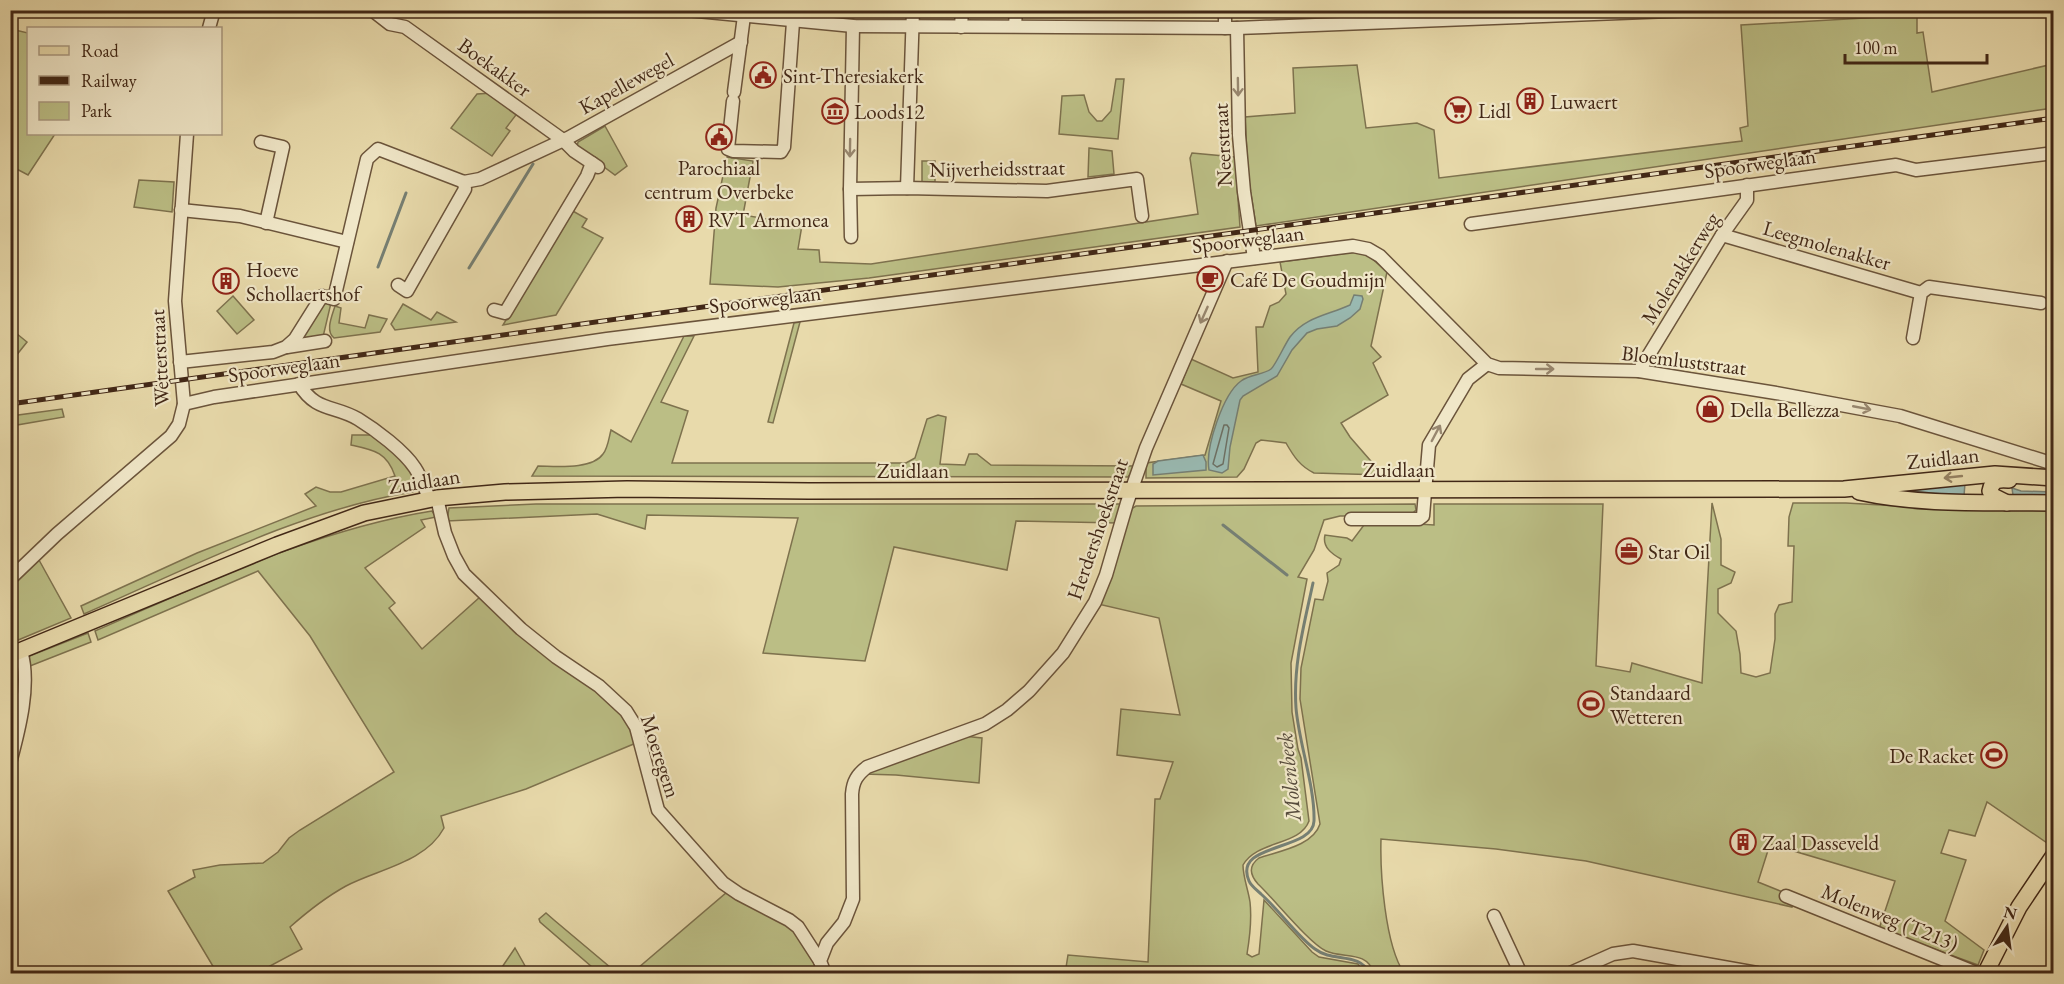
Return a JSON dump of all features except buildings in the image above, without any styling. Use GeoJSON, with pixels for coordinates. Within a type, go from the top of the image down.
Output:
{"type":"FeatureCollection","features":[{"type":"Feature","properties":{"kind":"main road","name":"Zuidlaan"},"geometry":{"type":"LineString","coordinates":[[16,653],[287,541],[364,513],[433,498],[505,492],[627,489],[809,492],[1844,489],[1989,474],[2050,471]]}},
{"type":"Feature","properties":{"kind":"main road","name":"Zuidlaan"},"geometry":{"type":"LineString","coordinates":[[2007,503],[1993,496],[1990,491],[1991,484],[1996,480],[2037,482],[2050,471]]}},
{"type":"Feature","properties":{"kind":"main road","name":"Zuidlaan"},"geometry":{"type":"LineString","coordinates":[[1844,489],[1910,500],[2054,503]]}},
{"type":"Feature","properties":{"kind":"main road"},"geometry":{"type":"LineString","coordinates":[[1985,974],[2019,908],[2054,855]]}},
{"type":"Feature","properties":{"kind":"street"},"geometry":{"type":"LineString","coordinates":[[210,27],[214,10]]}},
{"type":"Feature","properties":{"kind":"street","name":"Boekakker"},"geometry":{"type":"LineString","coordinates":[[372,10],[390,24],[405,27],[563,140]]}},
{"type":"Feature","properties":{"kind":"street"},"geometry":{"type":"LineString","coordinates":[[687,10],[853,26],[1231,28],[1415,16],[1696,10]]}},
{"type":"Feature","properties":{"kind":"street","name":"Nijverheidsstraat"},"geometry":{"type":"LineString","coordinates":[[913,10],[907,188],[1047,191],[1137,179],[1142,216]]}},
{"type":"Feature","properties":{"kind":"street"},"geometry":{"type":"LineString","coordinates":[[962,10],[962,27]]}},
{"type":"Feature","properties":{"kind":"street"},"geometry":{"type":"LineString","coordinates":[[1015,26],[1016,10]]}},
{"type":"Feature","properties":{"kind":"street","name":"Neerstraat"},"geometry":{"type":"LineString","coordinates":[[1225,10],[1231,28],[1244,192],[1254,258]]}},
{"type":"Feature","properties":{"kind":"street"},"geometry":{"type":"LineString","coordinates":[[744,16],[728,149],[733,151],[774,153],[780,152],[784,147],[793,22]]}},
{"type":"Feature","properties":{"kind":"street"},"geometry":{"type":"LineString","coordinates":[[851,237],[849,189],[853,26]]}},
{"type":"Feature","properties":{"kind":"street","name":"Kapellewegel"},"geometry":{"type":"LineString","coordinates":[[494,310],[505,313],[595,165],[573,151],[563,140],[741,42]]}},
{"type":"Feature","properties":{"kind":"street","name":"Wetterstraat"},"geometry":{"type":"LineString","coordinates":[[10,579],[57,534],[171,436],[179,424],[184,404],[175,301],[187,135]]}},
{"type":"Feature","properties":{"kind":"street"},"geometry":{"type":"LineString","coordinates":[[286,347],[295,339],[324,296],[334,299],[367,159],[378,149],[464,182],[480,178],[563,140]]}},
{"type":"Feature","properties":{"kind":"street"},"geometry":{"type":"LineString","coordinates":[[261,142],[283,147],[266,223]]}},
{"type":"Feature","properties":{"kind":"street","name":"Spoorweglaan"},"geometry":{"type":"LineString","coordinates":[[1472,224],[1896,165],[1916,170],[2054,153]]}},
{"type":"Feature","properties":{"kind":"street"},"geometry":{"type":"LineString","coordinates":[[398,285],[407,291],[465,189],[464,182]]}},
{"type":"Feature","properties":{"kind":"street","name":"Molenakkerweg"},"geometry":{"type":"LineString","coordinates":[[1639,371],[1722,235],[1747,200],[1747,185]]}},
{"type":"Feature","properties":{"kind":"street"},"geometry":{"type":"LineString","coordinates":[[849,189],[907,188]]}},
{"type":"Feature","properties":{"kind":"street"},"geometry":{"type":"LineString","coordinates":[[181,210],[240,216],[347,242]]}},
{"type":"Feature","properties":{"kind":"street","name":"Leegmolenakker"},"geometry":{"type":"LineString","coordinates":[[1722,235],[1921,293],[1929,287],[2041,303]]}},
{"type":"Feature","properties":{"kind":"street","name":"Spoorweglaan"},"geometry":{"type":"LineString","coordinates":[[184,404],[214,397],[608,339],[1353,246],[1368,249],[1380,256],[1487,364]]}},
{"type":"Feature","properties":{"kind":"street","name":"Herdershoekstraat"},"geometry":{"type":"LineString","coordinates":[[820,961],[827,943],[844,922],[853,899],[852,784],[856,776],[867,767],[985,724],[1007,710],[1053,666],[1074,638],[1095,602],[1106,575],[1131,490],[1168,395],[1227,261]]}},
{"type":"Feature","properties":{"kind":"street"},"geometry":{"type":"LineString","coordinates":[[1913,338],[1921,293]]}},
{"type":"Feature","properties":{"kind":"street"},"geometry":{"type":"LineString","coordinates":[[180,362],[273,352],[286,347],[325,341]]}},
{"type":"Feature","properties":{"kind":"street"},"geometry":{"type":"LineString","coordinates":[[1351,519],[1419,519],[1423,516],[1429,445],[1468,379],[1487,364]]}},
{"type":"Feature","properties":{"kind":"street","name":"Bloemluststraat"},"geometry":{"type":"LineString","coordinates":[[1487,364],[1508,369],[1639,371],[1890,414],[2050,471]]}},
{"type":"Feature","properties":{"kind":"street","name":"Moeregem"},"geometry":{"type":"LineString","coordinates":[[299,384],[304,393],[316,404],[358,419],[398,450],[416,469],[433,498],[454,556],[464,574],[521,629],[555,657],[599,686],[626,711],[639,735],[658,810],[723,883],[798,927],[820,961]]}},
{"type":"Feature","properties":{"kind":"street"},"geometry":{"type":"LineString","coordinates":[[10,763],[18,733],[24,683],[24,663],[16,653]]}},
{"type":"Feature","properties":{"kind":"street","name":"Molenweg (T213)"},"geometry":{"type":"LineString","coordinates":[[1786,896],[1978,974]]}},
{"type":"Feature","properties":{"kind":"street"},"geometry":{"type":"LineString","coordinates":[[1494,916],[1521,974]]}},
{"type":"Feature","properties":{"kind":"street"},"geometry":{"type":"LineString","coordinates":[[1568,974],[1613,954],[1633,951],[1757,973]]}},
{"type":"Feature","properties":{"kind":"street"},"geometry":{"type":"LineString","coordinates":[[820,961],[825,974]]}},
{"type":"Feature","properties":{"kind":"green space"},"geometry":{"type":"Polygon","coordinates":[[[1917,15],[1917,33],[1923,32],[1932,92],[2053,64],[2053,108],[1256,226],[1248,174],[1245,117],[1295,113],[1293,68],[1357,65],[1366,128],[1417,123],[1434,130],[1439,178],[1742,141],[1740,128],[1748,126],[1741,25],[1917,15]]]}},
{"type":"Feature","properties":{"kind":"green space"},"geometry":{"type":"Polygon","coordinates":[[[11,29],[27,33],[27,135],[54,135],[28,175],[11,166],[11,29]]]}},
{"type":"Feature","properties":{"kind":"green space"},"geometry":{"type":"Polygon","coordinates":[[[1116,79],[1124,79],[1118,139],[1059,134],[1062,96],[1084,95],[1089,112],[1097,121],[1102,121],[1111,111],[1116,79]]]}},
{"type":"Feature","properties":{"kind":"green space"},"geometry":{"type":"Polygon","coordinates":[[[493,93],[519,111],[506,128],[510,131],[492,156],[451,128],[477,94],[493,93]]]}},
{"type":"Feature","properties":{"kind":"green space"},"geometry":{"type":"Polygon","coordinates":[[[605,126],[627,166],[615,175],[577,147],[578,142],[605,126]]]}},
{"type":"Feature","properties":{"kind":"green space"},"geometry":{"type":"Polygon","coordinates":[[[1089,148],[1112,151],[1114,174],[1088,177],[1089,148]]]}},
{"type":"Feature","properties":{"kind":"green space"},"geometry":{"type":"Polygon","coordinates":[[[1192,153],[1235,157],[1240,227],[869,278],[778,287],[710,284],[716,208],[727,157],[753,161],[743,215],[802,225],[798,249],[819,250],[820,262],[871,264],[1198,214],[1190,158],[1192,153]]]}},
{"type":"Feature","properties":{"kind":"green space"},"geometry":{"type":"Polygon","coordinates":[[[922,161],[935,161],[935,182],[922,182],[922,161]]]}},
{"type":"Feature","properties":{"kind":"green space"},"geometry":{"type":"Polygon","coordinates":[[[139,180],[174,182],[172,212],[134,207],[139,180]]]}},
{"type":"Feature","properties":{"kind":"green space"},"geometry":{"type":"Polygon","coordinates":[[[571,210],[587,219],[582,227],[603,238],[556,315],[503,325],[571,210]]]}},
{"type":"Feature","properties":{"kind":"green space"},"geometry":{"type":"Polygon","coordinates":[[[1355,252],[1369,256],[1387,272],[1371,346],[1381,357],[1373,363],[1388,395],[1341,423],[1383,475],[1314,473],[1298,461],[1286,443],[1261,440],[1256,443],[1244,469],[1237,477],[1146,478],[1146,463],[1205,455],[1221,401],[1181,384],[1191,359],[1233,378],[1258,372],[1256,327],[1263,327],[1270,306],[1279,302],[1286,294],[1280,262],[1355,252]]]}},
{"type":"Feature","properties":{"kind":"green space"},"geometry":{"type":"Polygon","coordinates":[[[233,296],[254,320],[237,334],[217,311],[233,296]]]}},
{"type":"Feature","properties":{"kind":"green space"},"geometry":{"type":"Polygon","coordinates":[[[322,299],[331,303],[323,337],[294,344],[322,299]]]}},
{"type":"Feature","properties":{"kind":"green space"},"geometry":{"type":"Polygon","coordinates":[[[403,304],[431,320],[437,312],[456,322],[395,330],[391,324],[403,304]]]}},
{"type":"Feature","properties":{"kind":"green space"},"geometry":{"type":"Polygon","coordinates":[[[335,306],[341,308],[339,323],[365,328],[369,315],[387,319],[380,332],[334,338],[330,327],[335,306]]]}},
{"type":"Feature","properties":{"kind":"green space"},"geometry":{"type":"Polygon","coordinates":[[[800,322],[773,423],[768,422],[794,323],[800,322]]]}},
{"type":"Feature","properties":{"kind":"green space"},"geometry":{"type":"Polygon","coordinates":[[[11,329],[27,342],[11,362],[11,329]]]}},
{"type":"Feature","properties":{"kind":"green space"},"geometry":{"type":"Polygon","coordinates":[[[684,336],[694,336],[661,402],[688,411],[672,463],[906,463],[915,458],[927,419],[938,415],[946,417],[940,464],[965,465],[969,454],[977,454],[991,465],[1136,466],[1128,477],[532,476],[538,466],[582,465],[598,459],[606,449],[611,430],[631,442],[684,336]]]}},
{"type":"Feature","properties":{"kind":"green space"},"geometry":{"type":"Polygon","coordinates":[[[62,409],[64,417],[11,426],[11,416],[62,409]]]}},
{"type":"Feature","properties":{"kind":"green space"},"geometry":{"type":"Polygon","coordinates":[[[352,435],[371,435],[400,458],[414,473],[418,484],[413,492],[372,500],[288,526],[204,560],[84,614],[81,606],[197,553],[316,506],[305,494],[316,487],[330,492],[341,492],[395,476],[388,462],[379,453],[351,445],[352,435]]]}},
{"type":"Feature","properties":{"kind":"green space"},"geometry":{"type":"Polygon","coordinates":[[[1712,503],[1721,539],[1721,565],[1735,572],[1731,583],[1718,589],[1718,613],[1736,631],[1741,673],[1756,677],[1770,673],[1775,639],[1775,614],[1779,605],[1792,602],[1794,546],[1788,546],[1789,517],[1793,503],[2053,510],[2053,840],[2050,845],[1987,802],[1975,836],[1949,830],[1941,853],[1966,860],[1945,921],[1984,950],[1978,965],[1879,929],[1895,881],[1770,844],[1758,882],[1795,897],[1792,907],[1586,861],[1496,849],[1381,839],[1383,889],[1388,927],[1392,945],[1404,973],[1374,973],[1366,961],[1354,956],[1326,951],[1301,931],[1258,884],[1251,871],[1253,864],[1259,858],[1303,843],[1310,838],[1320,824],[1300,699],[1301,668],[1315,599],[1323,600],[1328,581],[1327,573],[1339,565],[1341,559],[1326,547],[1325,535],[1347,538],[1352,541],[1367,521],[1434,525],[1434,504],[1603,504],[1596,666],[1630,672],[1632,663],[1702,683],[1712,503]]]}},
{"type":"Feature","properties":{"kind":"green space"},"geometry":{"type":"Polygon","coordinates":[[[536,504],[1122,504],[1118,523],[1016,521],[1007,570],[894,547],[865,661],[763,653],[798,518],[647,515],[645,529],[597,514],[447,521],[449,508],[536,504]]]}},
{"type":"Feature","properties":{"kind":"green space"},"geometry":{"type":"Polygon","coordinates":[[[1415,504],[1416,510],[1410,516],[1340,516],[1324,520],[1314,550],[1298,577],[1307,579],[1291,663],[1292,712],[1301,758],[1309,821],[1297,835],[1258,851],[1243,865],[1251,909],[1247,954],[1252,957],[1259,954],[1264,900],[1312,952],[1319,957],[1358,964],[1365,973],[1065,974],[1068,955],[1148,962],[1155,799],[1160,799],[1173,762],[1117,755],[1121,709],[1180,715],[1159,618],[1098,604],[1131,509],[1136,506],[1415,504]]]}},
{"type":"Feature","properties":{"kind":"green space"},"geometry":{"type":"Polygon","coordinates":[[[432,511],[436,517],[421,520],[425,527],[365,568],[395,603],[389,608],[422,649],[480,597],[604,697],[625,719],[636,743],[526,789],[441,816],[444,828],[436,840],[425,849],[400,864],[346,886],[317,905],[290,927],[302,949],[257,973],[217,973],[168,891],[195,877],[193,870],[220,865],[263,863],[300,830],[394,772],[310,636],[258,571],[98,640],[95,631],[218,577],[302,545],[344,531],[432,511]]]}},
{"type":"Feature","properties":{"kind":"green space"},"geometry":{"type":"Polygon","coordinates":[[[39,560],[71,618],[11,643],[11,587],[39,560]]]}},
{"type":"Feature","properties":{"kind":"green space"},"geometry":{"type":"Polygon","coordinates":[[[88,633],[91,642],[30,666],[27,657],[88,633]]]}},
{"type":"Feature","properties":{"kind":"green space"},"geometry":{"type":"Polygon","coordinates":[[[963,736],[982,738],[979,783],[863,774],[963,736]]]}},
{"type":"Feature","properties":{"kind":"green space"},"geometry":{"type":"Polygon","coordinates":[[[726,893],[781,920],[799,935],[820,974],[631,974],[726,893]]]}},
{"type":"Feature","properties":{"kind":"green space"},"geometry":{"type":"Polygon","coordinates":[[[546,913],[617,973],[599,973],[540,922],[539,919],[546,913]]]}},
{"type":"Feature","properties":{"kind":"green space"},"geometry":{"type":"Polygon","coordinates":[[[515,948],[529,973],[498,973],[515,948]]]}},
{"type":"Feature","properties":{"kind":"water"},"geometry":{"type":"Polygon","coordinates":[[[1354,295],[1362,296],[1360,309],[1337,326],[1307,333],[1292,350],[1277,376],[1243,396],[1240,400],[1230,447],[1228,469],[1222,473],[1209,470],[1208,460],[1217,422],[1234,388],[1241,381],[1271,369],[1296,330],[1317,317],[1350,305],[1354,295]]]}},
{"type":"Feature","properties":{"kind":"water"},"geometry":{"type":"Polygon","coordinates":[[[1203,455],[1206,470],[1153,475],[1153,464],[1158,461],[1203,455]]]}},
{"type":"Feature","properties":{"kind":"water"},"geometry":{"type":"Polygon","coordinates":[[[1965,483],[1964,496],[1910,491],[1965,483]]]}},
{"type":"Feature","properties":{"kind":"water"},"geometry":{"type":"Polygon","coordinates":[[[2012,488],[2021,491],[2053,492],[2053,496],[2013,495],[2012,488]]]}},
{"type":"Feature","properties":{"kind":"waterway"},"geometry":{"type":"LineString","coordinates":[[469,268],[533,164]]}},
{"type":"Feature","properties":{"kind":"waterway"},"geometry":{"type":"LineString","coordinates":[[378,267],[406,193]]}},
{"type":"Feature","properties":{"kind":"waterway","name":"Molenbeek"},"geometry":{"type":"LineString","coordinates":[[1223,525],[1287,575]]}},
{"type":"Feature","properties":{"kind":"waterway","name":"Molenbeek"},"geometry":{"type":"LineString","coordinates":[[1313,583],[1300,645],[1296,676],[1296,708],[1312,794],[1314,821],[1310,831],[1301,838],[1262,853],[1252,860],[1247,868],[1251,885],[1268,900],[1308,944],[1330,956],[1359,962],[1370,974]]}},
{"type":"Feature","properties":{"kind":"railway"},"geometry":{"type":"LineString","coordinates":[[10,404],[2054,118]]}},
{"type":"Feature","properties":{"kind":"place","name":"Sint-Theresiakerk"},"geometry":{"type":"Point","coordinates":[763,75]}},
{"type":"Feature","properties":{"kind":"place","name":"Luwaert"},"geometry":{"type":"Point","coordinates":[1530,101]}},
{"type":"Feature","properties":{"kind":"place","name":"Lidl"},"geometry":{"type":"Point","coordinates":[1458,110]}},
{"type":"Feature","properties":{"kind":"place","name":"Loods12"},"geometry":{"type":"Point","coordinates":[835,111]}},
{"type":"Feature","properties":{"kind":"place","name":"Parochiaal centrum Overbeke"},"geometry":{"type":"Point","coordinates":[719,137]}},
{"type":"Feature","properties":{"kind":"place","name":"RVT Armonea"},"geometry":{"type":"Point","coordinates":[689,219]}},
{"type":"Feature","properties":{"kind":"place","name":"Café De Goudmijn"},"geometry":{"type":"Point","coordinates":[1210,279]}},
{"type":"Feature","properties":{"kind":"place","name":"Hoeve Schollaertshof"},"geometry":{"type":"Point","coordinates":[226,281]}},
{"type":"Feature","properties":{"kind":"place","name":"Della Bellezza"},"geometry":{"type":"Point","coordinates":[1710,409]}},
{"type":"Feature","properties":{"kind":"place","name":"Star Oil"},"geometry":{"type":"Point","coordinates":[1629,551]}},
{"type":"Feature","properties":{"kind":"place","name":"Standaard Wetteren"},"geometry":{"type":"Point","coordinates":[1591,704]}},
{"type":"Feature","properties":{"kind":"place","name":"De Racket"},"geometry":{"type":"Point","coordinates":[1994,755]}},
{"type":"Feature","properties":{"kind":"place","name":"Zaal Dasseveld"},"geometry":{"type":"Point","coordinates":[1743,842]}}]}
